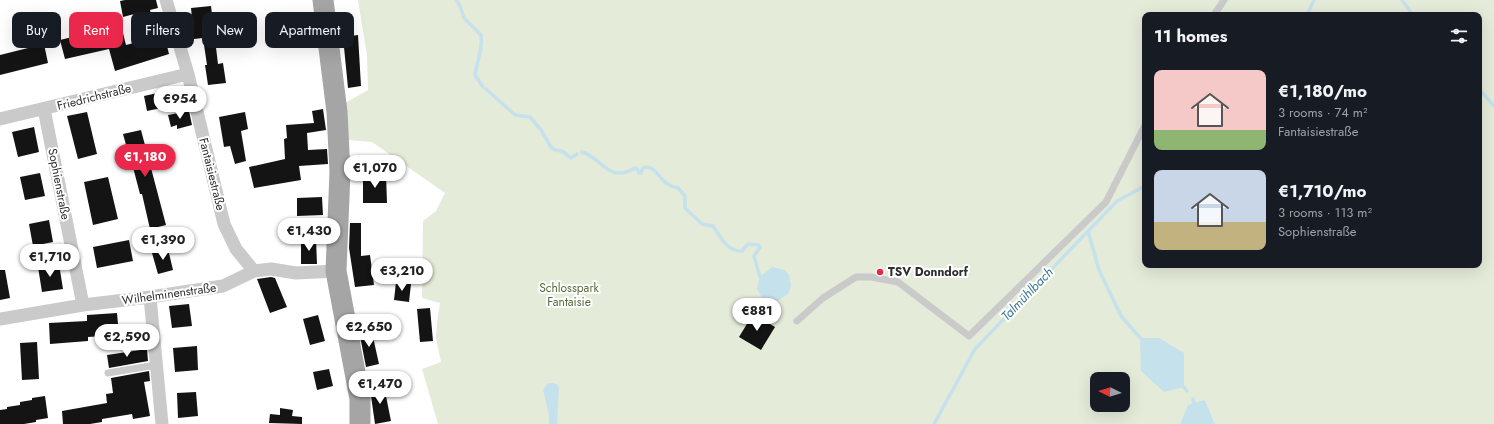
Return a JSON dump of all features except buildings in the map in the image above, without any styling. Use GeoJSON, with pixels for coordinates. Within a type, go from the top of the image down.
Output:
{"type":"FeatureCollection","features":[{"type":"Feature","properties":{"kind":"main road"},"geometry":{"type":"LineString","coordinates":[[324,0],[337,112],[340,172],[336,271],[360,399],[360,424]]}},
{"type":"Feature","properties":{"kind":"street","name":"Fantaisiestraße"},"geometry":{"type":"LineString","coordinates":[[166,0],[188,74],[224,224],[236,249],[254,271]]}},
{"type":"Feature","properties":{"kind":"street","name":"Friedrichstraße"},"geometry":{"type":"LineString","coordinates":[[0,119],[44,110],[188,74]]}},
{"type":"Feature","properties":{"kind":"street","name":"Sophienstraße"},"geometry":{"type":"LineString","coordinates":[[44,110],[83,305]]}},
{"type":"Feature","properties":{"kind":"street","name":"Wilhelminenstraße"},"geometry":{"type":"LineString","coordinates":[[0,319],[83,305],[223,286],[254,271],[271,269],[296,273],[336,271]]}},
{"type":"Feature","properties":{"kind":"street"},"geometry":{"type":"LineString","coordinates":[[150,297],[162,424]]}},
{"type":"Feature","properties":{"kind":"lane"},"geometry":{"type":"LineString","coordinates":[[1216,12],[1224,0]]}},
{"type":"Feature","properties":{"kind":"lane"},"geometry":{"type":"LineString","coordinates":[[797,321],[823,298],[856,277],[871,277],[898,282],[969,336],[1106,202],[1142,131]]}},
{"type":"Feature","properties":{"kind":"lane"},"geometry":{"type":"LineString","coordinates":[[108,373],[156,365]]}},
{"type":"Feature","properties":{"kind":"green space","name":"Schlosspark Fantaisie"},"geometry":{"type":"Polygon","coordinates":[[[358,0],[1494,0],[1494,424],[1215,424],[1205,400],[1180,424],[438,424],[422,369],[441,362],[436,338],[440,303],[422,298],[423,221],[436,211],[445,193],[372,142],[347,140],[345,103],[368,90],[367,55],[358,0]]]}},
{"type":"Feature","properties":{"kind":"water"},"geometry":{"type":"Polygon","coordinates":[[[772,267],[785,270],[789,275],[791,286],[788,294],[775,303],[763,299],[757,289],[760,277],[772,267]]]}},
{"type":"Feature","properties":{"kind":"water"},"geometry":{"type":"Polygon","coordinates":[[[1140,338],[1159,338],[1184,353],[1184,387],[1164,392],[1141,371],[1140,338]]]}},
{"type":"Feature","properties":{"kind":"water"},"geometry":{"type":"Polygon","coordinates":[[[548,383],[558,385],[559,389],[557,424],[549,424],[549,415],[543,390],[548,383]]]}},
{"type":"Feature","properties":{"kind":"water"},"geometry":{"type":"Polygon","coordinates":[[[1205,400],[1215,424],[1180,424],[1188,405],[1205,400]]]}},
{"type":"Feature","properties":{"kind":"waterway"},"geometry":{"type":"LineString","coordinates":[[456,0],[460,6],[464,18],[481,35],[481,50],[475,75],[483,87]]}},
{"type":"Feature","properties":{"kind":"waterway","name":"Talmühlbach"},"geometry":{"type":"LineString","coordinates":[[1308,12],[1314,0]]}},
{"type":"Feature","properties":{"kind":"waterway"},"geometry":{"type":"LineString","coordinates":[[1402,0],[1411,12]]}},
{"type":"Feature","properties":{"kind":"waterway"},"geometry":{"type":"LineString","coordinates":[[486,89],[515,115],[530,117],[541,130],[551,147],[555,150],[562,151],[571,158],[577,154]]}},
{"type":"Feature","properties":{"kind":"waterway"},"geometry":{"type":"LineString","coordinates":[[1482,92],[1494,106]]}},
{"type":"Feature","properties":{"kind":"waterway"},"geometry":{"type":"LineString","coordinates":[[582,152],[589,155],[612,172],[626,172],[635,168],[639,173],[641,173],[643,168],[647,167],[654,170],[667,184],[678,188],[685,196],[685,208],[702,224],[713,226],[724,243],[732,249],[742,251],[748,244],[758,245],[760,247],[754,256],[760,277]]}},
{"type":"Feature","properties":{"kind":"waterway","name":"Talmühlbach"},"geometry":{"type":"LineString","coordinates":[[934,424],[975,349],[1117,201],[1142,188]]}},
{"type":"Feature","properties":{"kind":"waterway"},"geometry":{"type":"LineString","coordinates":[[1088,231],[1099,270],[1121,316],[1143,341]]}},
{"type":"Feature","properties":{"kind":"waterway"},"geometry":{"type":"LineString","coordinates":[[1182,385],[1187,391]]}},
{"type":"Feature","properties":{"kind":"waterway"},"geometry":{"type":"LineString","coordinates":[[1193,399],[1195,408]]}},
{"type":"Feature","properties":{"kind":"place","name":"TSV Donndorf"},"geometry":{"type":"Point","coordinates":[880,272]}}]}
